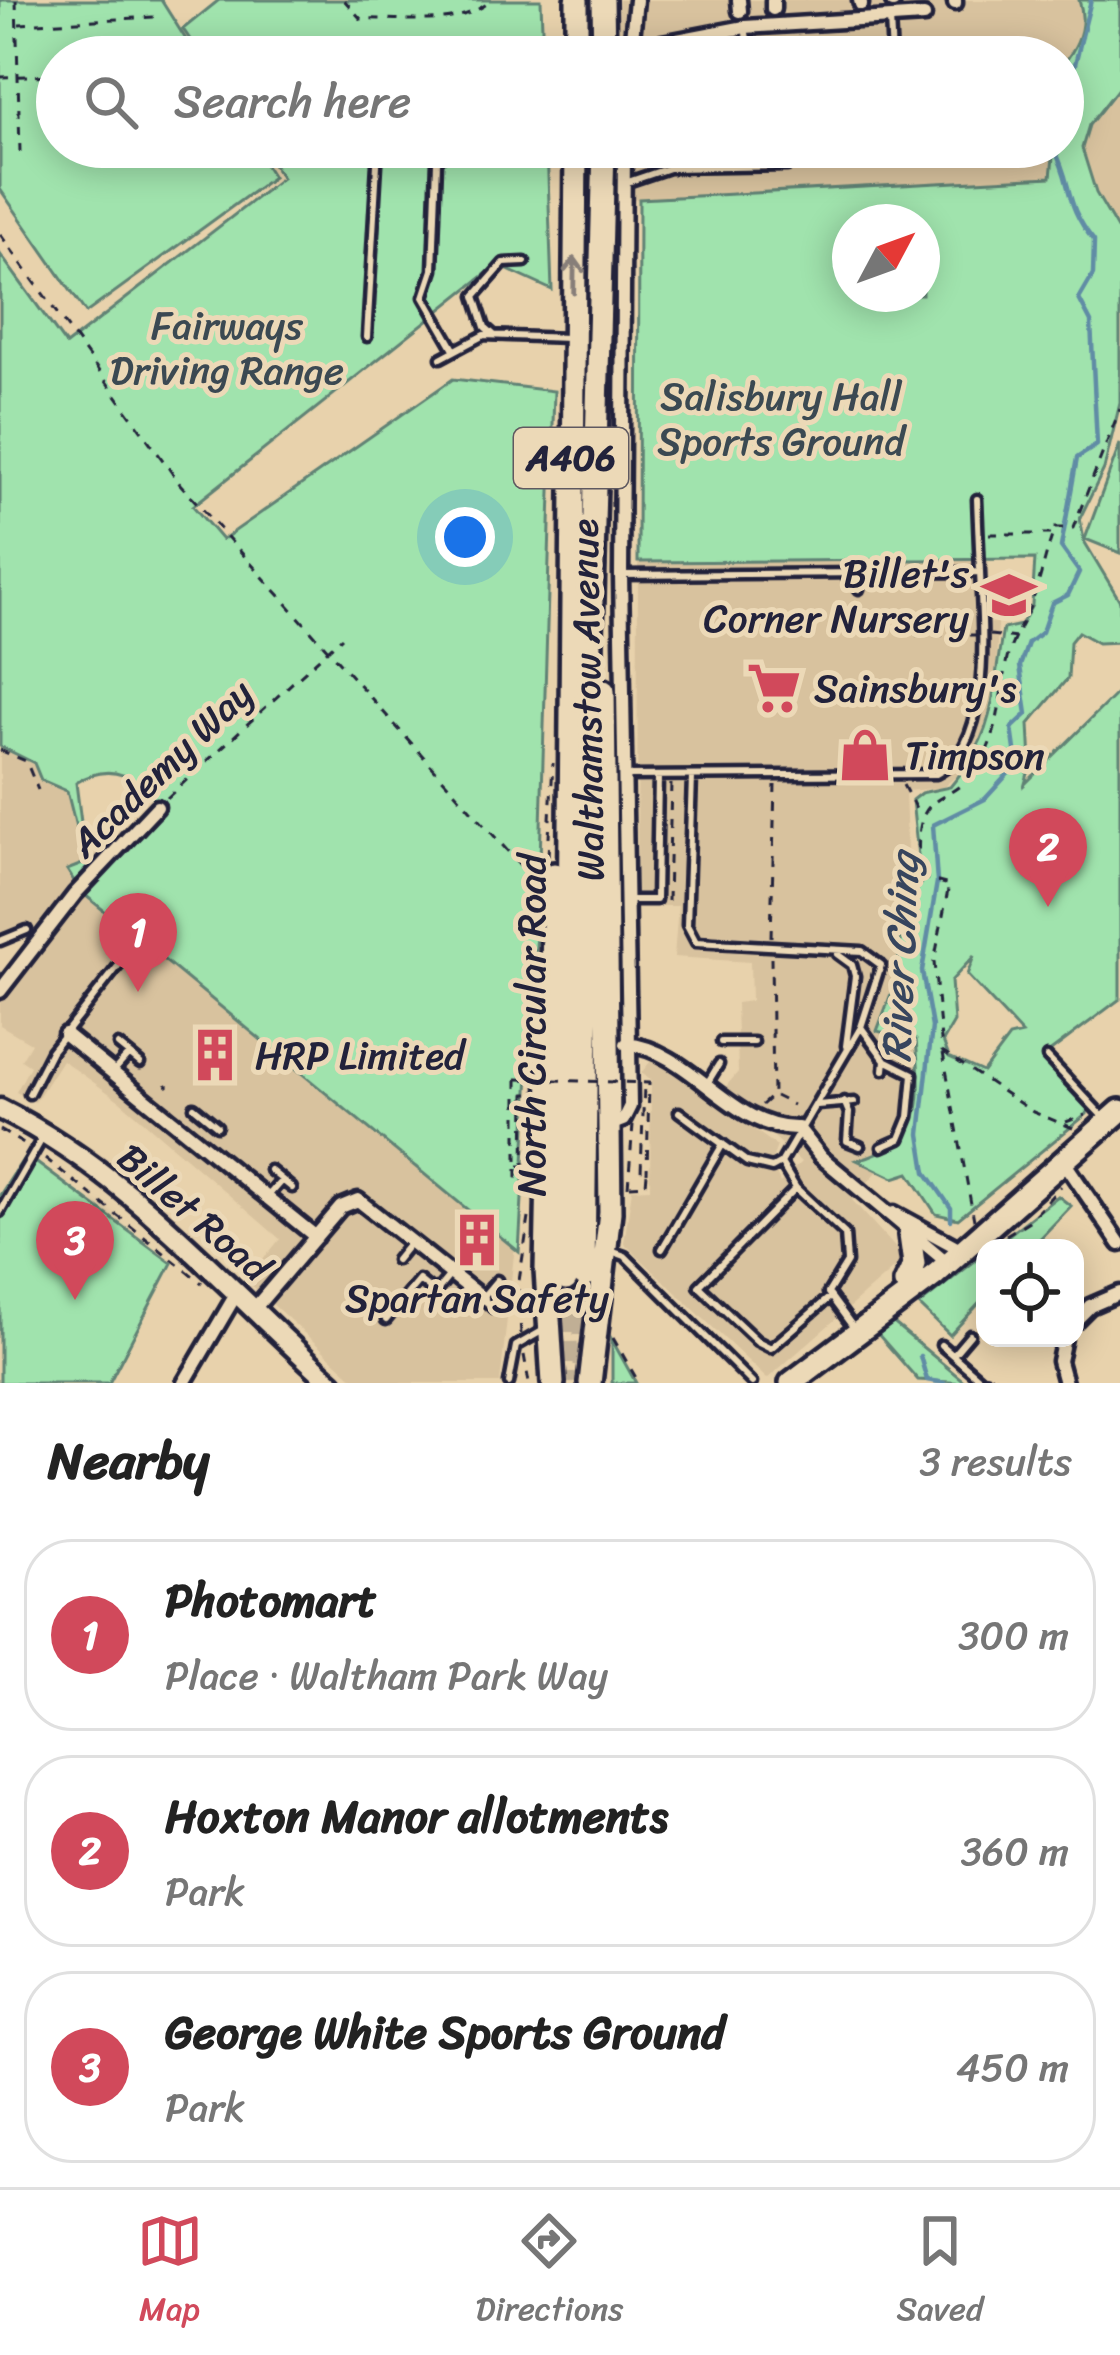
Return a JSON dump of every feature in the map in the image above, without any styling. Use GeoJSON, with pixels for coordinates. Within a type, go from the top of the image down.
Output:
{"type":"FeatureCollection","features":[{"type":"Feature","properties":{"kind":"main road"},"geometry":{"type":"LineString","coordinates":[[577,0],[577,36]]}},
{"type":"Feature","properties":{"kind":"main road"},"geometry":{"type":"LineString","coordinates":[[603,0],[604,36]]}},
{"type":"Feature","properties":{"kind":"main road","name":"Walthamstow Avenue"},"geometry":{"type":"LineString","coordinates":[[567,770],[576,168]]}},
{"type":"Feature","properties":{"kind":"main road","name":"Walthamstow Avenue"},"geometry":{"type":"LineString","coordinates":[[595,565],[604,168]]}},
{"type":"Feature","properties":{"kind":"main road","name":"A406"},"geometry":{"type":"LineString","coordinates":[[590,1383],[621,1122],[603,631],[595,565]]}},
{"type":"Feature","properties":{"kind":"main road","name":"North Circular Road"},"geometry":{"type":"LineString","coordinates":[[567,770],[575,1278],[595,565]]}},
{"type":"Feature","properties":{"kind":"main road","name":"A406"},"geometry":{"type":"LineString","coordinates":[[553,1383],[548,1329],[549,977],[559,806],[567,770]]}},
{"type":"Feature","properties":{"kind":"main road","name":"Billet Road"},"geometry":{"type":"LineString","coordinates":[[0,1109],[40,1142],[169,1227],[233,1298],[255,1308],[332,1383]]}},
{"type":"Feature","properties":{"kind":"main road"},"geometry":{"type":"LineString","coordinates":[[800,1380],[849,1322],[902,1298],[951,1254],[988,1231],[1109,1115]]}},
{"type":"Feature","properties":{"kind":"main road"},"geometry":{"type":"LineString","coordinates":[[902,1298],[914,1264],[910,1235]]}},
{"type":"Feature","properties":{"kind":"street"},"geometry":{"type":"LineString","coordinates":[[633,36],[638,2]]}},
{"type":"Feature","properties":{"kind":"street"},"geometry":{"type":"LineString","coordinates":[[705,36],[745,27],[924,16]]}},
{"type":"Feature","properties":{"kind":"street","name":"Walthamstow Avenue"},"geometry":{"type":"LineString","coordinates":[[621,1122],[629,1106],[621,575],[623,168]]}},
{"type":"Feature","properties":{"kind":"street","name":"Academy Way"},"geometry":{"type":"LineString","coordinates":[[0,991],[75,894],[157,807]]}},
{"type":"Feature","properties":{"kind":"street"},"geometry":{"type":"LineString","coordinates":[[65,1034],[316,1237]]}},
{"type":"Feature","properties":{"kind":"street"},"geometry":{"type":"LineString","coordinates":[[626,1040],[650,1048],[762,1123],[798,1128],[821,1157],[951,1254]]}},
{"type":"Feature","properties":{"kind":"street"},"geometry":{"type":"LineString","coordinates":[[1063,1159],[1120,1244]]}},
{"type":"Feature","properties":{"kind":"street"},"geometry":{"type":"LineString","coordinates":[[255,1308],[341,1207],[358,1200],[488,1303]]}},
{"type":"Feature","properties":{"kind":"street"},"geometry":{"type":"LineString","coordinates":[[887,1210],[910,1235],[951,1254]]}},
{"type":"Feature","properties":{"kind":"street"},"geometry":{"type":"LineString","coordinates":[[1084,1312],[1120,1293]]}},
{"type":"Feature","properties":{"kind":"street"},"geometry":{"type":"LineString","coordinates":[[184,1383],[233,1298]]}},
{"type":"Feature","properties":{"kind":"street"},"geometry":{"type":"LineString","coordinates":[[1045,1383],[1063,1380],[1064,1347]]}},
{"type":"Feature","properties":{"kind":"lane"},"geometry":{"type":"LineString","coordinates":[[890,19],[891,36]]}},
{"type":"Feature","properties":{"kind":"lane"},"geometry":{"type":"LineString","coordinates":[[745,27],[746,36]]}},
{"type":"Feature","properties":{"kind":"lane"},"geometry":{"type":"LineString","coordinates":[[367,337],[378,168]]}},
{"type":"Feature","properties":{"kind":"lane"},"geometry":{"type":"LineString","coordinates":[[438,168],[433,270],[424,297],[454,349]]}},
{"type":"Feature","properties":{"kind":"lane"},"geometry":{"type":"LineString","coordinates":[[623,184],[669,168]]}},
{"type":"Feature","properties":{"kind":"lane"},"geometry":{"type":"LineString","coordinates":[[496,337],[485,327],[475,296],[504,263],[525,262]]}},
{"type":"Feature","properties":{"kind":"lane"},"geometry":{"type":"LineString","coordinates":[[442,358],[484,335],[573,338]]}},
{"type":"Feature","properties":{"kind":"lane"},"geometry":{"type":"LineString","coordinates":[[625,776],[920,776],[950,767],[974,716],[981,635],[977,499]]}},
{"type":"Feature","properties":{"kind":"lane"},"geometry":{"type":"LineString","coordinates":[[849,572],[859,589]]}},
{"type":"Feature","properties":{"kind":"lane"},"geometry":{"type":"LineString","coordinates":[[621,575],[980,572]]}},
{"type":"Feature","properties":{"kind":"lane"},"geometry":{"type":"LineString","coordinates":[[625,900],[656,900],[658,776]]}},
{"type":"Feature","properties":{"kind":"lane"},"geometry":{"type":"LineString","coordinates":[[692,777],[688,933],[696,942],[865,952],[880,963],[880,980],[861,1027],[781,1163]]}},
{"type":"Feature","properties":{"kind":"lane"},"geometry":{"type":"LineString","coordinates":[[0,940],[27,930]]}},
{"type":"Feature","properties":{"kind":"lane"},"geometry":{"type":"LineString","coordinates":[[29,1094],[65,1034],[134,946]]}},
{"type":"Feature","properties":{"kind":"lane"},"geometry":{"type":"LineString","coordinates":[[832,952],[844,957],[855,973],[844,1055]]}},
{"type":"Feature","properties":{"kind":"lane"},"geometry":{"type":"LineString","coordinates":[[861,1027],[885,1060],[913,1074],[900,1139],[882,1148]]}},
{"type":"Feature","properties":{"kind":"lane"},"geometry":{"type":"LineString","coordinates":[[722,1042],[754,1042]]}},
{"type":"Feature","properties":{"kind":"lane"},"geometry":{"type":"LineString","coordinates":[[118,1045],[140,1063]]}},
{"type":"Feature","properties":{"kind":"lane"},"geometry":{"type":"LineString","coordinates":[[112,1073],[129,1054]]}},
{"type":"Feature","properties":{"kind":"lane"},"geometry":{"type":"LineString","coordinates":[[1047,1057],[1109,1115]]}},
{"type":"Feature","properties":{"kind":"lane"},"geometry":{"type":"LineString","coordinates":[[884,1070],[885,1060]]}},
{"type":"Feature","properties":{"kind":"lane"},"geometry":{"type":"LineString","coordinates":[[706,1085],[718,1064]]}},
{"type":"Feature","properties":{"kind":"lane"},"geometry":{"type":"LineString","coordinates":[[844,1101],[849,1113],[847,1142],[860,1146]]}},
{"type":"Feature","properties":{"kind":"lane"},"geometry":{"type":"LineString","coordinates":[[815,1106],[854,1102]]}},
{"type":"Feature","properties":{"kind":"lane"},"geometry":{"type":"LineString","coordinates":[[194,1107],[217,1126]]}},
{"type":"Feature","properties":{"kind":"lane"},"geometry":{"type":"LineString","coordinates":[[679,1112],[757,1165],[781,1163]]}},
{"type":"Feature","properties":{"kind":"lane"},"geometry":{"type":"LineString","coordinates":[[191,1136],[206,1118]]}},
{"type":"Feature","properties":{"kind":"lane"},"geometry":{"type":"LineString","coordinates":[[0,1213],[40,1142]]}},
{"type":"Feature","properties":{"kind":"lane"},"geometry":{"type":"LineString","coordinates":[[662,1249],[723,1144]]}},
{"type":"Feature","properties":{"kind":"lane"},"geometry":{"type":"LineString","coordinates":[[781,1163],[796,1188],[845,1234],[847,1262],[830,1297],[772,1348],[757,1341],[699,1286],[796,1188]]}},
{"type":"Feature","properties":{"kind":"lane"},"geometry":{"type":"LineString","coordinates":[[270,1170],[292,1188]]}},
{"type":"Feature","properties":{"kind":"lane"},"geometry":{"type":"LineString","coordinates":[[267,1197],[282,1180]]}},
{"type":"Feature","properties":{"kind":"lane"},"geometry":{"type":"LineString","coordinates":[[396,1260],[412,1240]]}},
{"type":"Feature","properties":{"kind":"lane"},"geometry":{"type":"LineString","coordinates":[[607,1251],[625,1256],[752,1383]]}},
{"type":"Feature","properties":{"kind":"lane"},"geometry":{"type":"LineString","coordinates":[[386,1320],[419,1280],[435,1293],[452,1273]]}},
{"type":"Feature","properties":{"kind":"lane"},"geometry":{"type":"LineString","coordinates":[[488,1303],[496,1280]]}},
{"type":"Feature","properties":{"kind":"lane"},"geometry":{"type":"LineString","coordinates":[[830,1297],[849,1322]]}},
{"type":"Feature","properties":{"kind":"lane"},"geometry":{"type":"LineString","coordinates":[[509,1383],[512,1355],[521,1341],[548,1329]]}},
{"type":"Feature","properties":{"kind":"lane"},"geometry":{"type":"LineString","coordinates":[[953,1355],[970,1335]]}},
{"type":"Feature","properties":{"kind":"lane"},"geometry":{"type":"LineString","coordinates":[[941,1345],[993,1383]]}},
{"type":"Feature","properties":{"kind":"path"},"geometry":{"type":"LineString","coordinates":[[16,0],[20,152]]}},
{"type":"Feature","properties":{"kind":"path"},"geometry":{"type":"LineString","coordinates":[[344,0],[361,19],[440,20],[463,18],[492,0]]}},
{"type":"Feature","properties":{"kind":"path"},"geometry":{"type":"LineString","coordinates":[[17,24],[155,17]]}},
{"type":"Feature","properties":{"kind":"path"},"geometry":{"type":"LineString","coordinates":[[0,76],[36,76]]}},
{"type":"Feature","properties":{"kind":"path"},"geometry":{"type":"LineString","coordinates":[[0,234],[180,484],[546,893]]}},
{"type":"Feature","properties":{"kind":"path"},"geometry":{"type":"LineString","coordinates":[[978,534],[1053,534],[1073,528],[1120,409]]}},
{"type":"Feature","properties":{"kind":"path"},"geometry":{"type":"LineString","coordinates":[[916,634],[1016,638]]}},
{"type":"Feature","properties":{"kind":"path","name":"Academy Way"},"geometry":{"type":"LineString","coordinates":[[157,807],[342,637]]}},
{"type":"Feature","properties":{"kind":"path"},"geometry":{"type":"LineString","coordinates":[[0,750],[26,760],[38,790]]}},
{"type":"Feature","properties":{"kind":"path"},"geometry":{"type":"LineString","coordinates":[[668,901],[671,782]]}},
{"type":"Feature","properties":{"kind":"path"},"geometry":{"type":"LineString","coordinates":[[903,783],[908,802],[919,814]]}},
{"type":"Feature","properties":{"kind":"path"},"geometry":{"type":"LineString","coordinates":[[926,880],[943,882],[949,894],[934,962],[942,1051],[988,1231],[1057,1193]]}},
{"type":"Feature","properties":{"kind":"path"},"geometry":{"type":"LineString","coordinates":[[942,1051],[1033,1112],[1078,1132]]}},
{"type":"Feature","properties":{"kind":"path"},"geometry":{"type":"LineString","coordinates":[[533,1177],[517,1177],[517,1079],[649,1084],[644,1173]]}},
{"type":"Feature","properties":{"kind":"path"},"geometry":{"type":"LineString","coordinates":[[621,1122],[628,1188],[646,1185],[644,1085]]}},
{"type":"Feature","properties":{"kind":"path"},"geometry":{"type":"LineString","coordinates":[[517,1166],[524,1166],[525,1094],[533,1094],[533,1191]]}},
{"type":"Feature","properties":{"kind":"path"},"geometry":{"type":"LineString","coordinates":[[773,1095],[793,1105]]}},
{"type":"Feature","properties":{"kind":"path"},"geometry":{"type":"LineString","coordinates":[[1064,1122],[1109,1115]]}},
{"type":"Feature","properties":{"kind":"path","name":"Billet Road"},"geometry":{"type":"LineString","coordinates":[[0,1130],[40,1142],[233,1298]]}},
{"type":"Feature","properties":{"kind":"path"},"geometry":{"type":"LineString","coordinates":[[529,1383],[518,1287],[530,1210]]}},
{"type":"Feature","properties":{"kind":"path"},"geometry":{"type":"LineString","coordinates":[[608,1331],[639,1383]]}},
{"type":"Feature","properties":{"kind":"shaded area"},"geometry":{"type":"Polygon","coordinates":[[[619,0],[1079,0],[1085,16],[1079,36],[620,36],[619,0]]]}},
{"type":"Feature","properties":{"kind":"shaded area"},"geometry":{"type":"Polygon","coordinates":[[[1120,90],[1120,301],[1084,166],[1084,137],[1093,119],[1120,90]]]}},
{"type":"Feature","properties":{"kind":"shaded area"},"geometry":{"type":"Polygon","coordinates":[[[619,168],[1056,168],[1052,177],[1020,180],[619,200],[619,168]]]}},
{"type":"Feature","properties":{"kind":"shaded area"},"geometry":{"type":"Polygon","coordinates":[[[988,559],[990,623],[998,623],[995,689],[982,738],[966,768],[942,788],[905,791],[915,1077],[909,1136],[852,1200],[901,1254],[901,1262],[767,1379],[624,1243],[632,1189],[650,1188],[651,1079],[641,1073],[650,1062],[662,1064],[777,1146],[771,1162],[780,1183],[801,1162],[723,1090],[738,1072],[736,1003],[751,1001],[750,962],[674,957],[678,906],[637,906],[638,562],[988,559]]]}},
{"type":"Feature","properties":{"kind":"shaded area"},"geometry":{"type":"Polygon","coordinates":[[[0,746],[72,786],[91,873],[76,883],[36,933],[24,924],[0,933],[0,746]]]}},
{"type":"Feature","properties":{"kind":"shaded area"},"geometry":{"type":"Polygon","coordinates":[[[87,892],[515,1245],[500,1383],[359,1383],[246,1280],[280,1239],[120,1101],[62,1060],[35,1102],[16,1092],[30,1066],[21,1060],[31,1043],[0,1025],[0,996],[87,892]]]}},
{"type":"Feature","properties":{"kind":"green space"},"geometry":{"type":"Polygon","coordinates":[[[0,0],[161,0],[184,36],[36,36],[36,168],[267,168],[273,177],[86,313],[0,189],[0,0]]]}},
{"type":"Feature","properties":{"kind":"green space"},"geometry":{"type":"Polygon","coordinates":[[[219,0],[541,0],[542,36],[188,36],[183,29],[219,0]]]}},
{"type":"Feature","properties":{"kind":"green space"},"geometry":{"type":"Polygon","coordinates":[[[1079,0],[1120,0],[1120,86],[1089,125],[1084,141],[1084,36],[1080,34],[1079,0]]]}},
{"type":"Feature","properties":{"kind":"green space","name":"Salisbury Hall Sports Ground"},"geometry":{"type":"Polygon","coordinates":[[[1084,154],[1096,193],[1120,234],[1120,403],[1104,469],[1080,518],[1084,541],[1120,601],[1120,642],[1098,643],[1078,632],[1070,642],[1068,678],[1029,724],[1031,763],[1025,784],[1120,690],[1120,999],[1044,1056],[1088,1104],[1087,1114],[958,1219],[936,1214],[909,1173],[894,1178],[857,1160],[897,1142],[915,1117],[918,1101],[916,1040],[877,1031],[897,978],[903,908],[921,884],[912,800],[921,793],[950,787],[977,747],[990,712],[1003,629],[1021,625],[1032,605],[1035,559],[638,562],[639,199],[1051,177],[1052,168],[1084,168],[1084,154]],[[974,956],[951,981],[954,1022],[943,1041],[949,1057],[983,1072],[1009,1037],[1022,1034],[967,975],[974,956]]]}},
{"type":"Feature","properties":{"kind":"green space","name":"Fairways Driving Range"},"geometry":{"type":"Polygon","coordinates":[[[276,168],[548,168],[552,290],[497,265],[193,506],[222,540],[453,379],[554,391],[539,894],[519,1252],[85,895],[161,809],[144,788],[113,773],[76,783],[82,830],[96,865],[76,884],[67,870],[85,863],[67,791],[41,780],[34,763],[0,746],[0,254],[66,345],[282,178],[276,168]]]}},
{"type":"Feature","properties":{"kind":"green space"},"geometry":{"type":"Polygon","coordinates":[[[1120,444],[1120,553],[1085,539],[1120,444]]]}},
{"type":"Feature","properties":{"kind":"green space"},"geometry":{"type":"Polygon","coordinates":[[[26,1155],[172,1263],[109,1383],[0,1383],[0,1195],[26,1155]]]}},
{"type":"Feature","properties":{"kind":"green space"},"geometry":{"type":"Polygon","coordinates":[[[1058,1196],[1071,1206],[1040,1239],[1003,1239],[1058,1196]]]}},
{"type":"Feature","properties":{"kind":"green space"},"geometry":{"type":"Polygon","coordinates":[[[976,1260],[976,1307],[950,1335],[919,1305],[976,1260]]]}},
{"type":"Feature","properties":{"kind":"green space"},"geometry":{"type":"Polygon","coordinates":[[[890,1320],[966,1383],[918,1380],[876,1332],[890,1320]]]}},
{"type":"Feature","properties":{"kind":"green space"},"geometry":{"type":"Polygon","coordinates":[[[612,1340],[636,1383],[612,1383],[612,1340]]]}},
{"type":"Feature","properties":{"kind":"waterway","name":"River Ching"},"geometry":{"type":"LineString","coordinates":[[1082,36],[1091,0]]}},
{"type":"Feature","properties":{"kind":"waterway","name":"River Ching"},"geometry":{"type":"LineString","coordinates":[[951,1220],[951,1208],[926,1172],[920,1134],[932,1027],[922,971],[937,882],[933,825],[985,799],[1017,764],[1012,728],[1027,714],[1020,666],[1028,643],[1042,632],[1052,603],[1068,595],[1079,572],[1061,547],[1077,458],[1097,445],[1091,322],[1079,299],[1093,275],[1094,241],[1077,215],[1062,168]]}},
{"type":"Feature","properties":{"kind":"waterway","name":"River Ching"},"geometry":{"type":"LineString","coordinates":[[920,1356],[927,1380],[944,1383]]}},
{"type":"Feature","properties":{"kind":"tunnel"},"geometry":{"type":"LineString","coordinates":[[584,1276],[584,1366]]}},
{"type":"Feature","properties":{"kind":"tunnel"},"geometry":{"type":"LineString","coordinates":[[566,1280],[568,1383]]}},
{"type":"Feature","properties":{"kind":"place","name":"Billet's Corner Nursery"},"geometry":{"type":"Point","coordinates":[1009,595]}},
{"type":"Feature","properties":{"kind":"place","name":"Sainsbury's"},"geometry":{"type":"Point","coordinates":[774,688]}},
{"type":"Feature","properties":{"kind":"place","name":"Timpson"},"geometry":{"type":"Point","coordinates":[865,755]}},
{"type":"Feature","properties":{"kind":"place","name":"Hoxton Manor allotments"},"geometry":{"type":"Point","coordinates":[1048,907]}},
{"type":"Feature","properties":{"kind":"place","name":"Photomart"},"geometry":{"type":"Point","coordinates":[138,992]}},
{"type":"Feature","properties":{"kind":"place","name":"HRP Limited"},"geometry":{"type":"Point","coordinates":[215,1055]}},
{"type":"Feature","properties":{"kind":"place","name":"Spartan Safety"},"geometry":{"type":"Point","coordinates":[477,1240]}},
{"type":"Feature","properties":{"kind":"place","name":"George White Sports Ground"},"geometry":{"type":"Point","coordinates":[75,1300]}}]}
